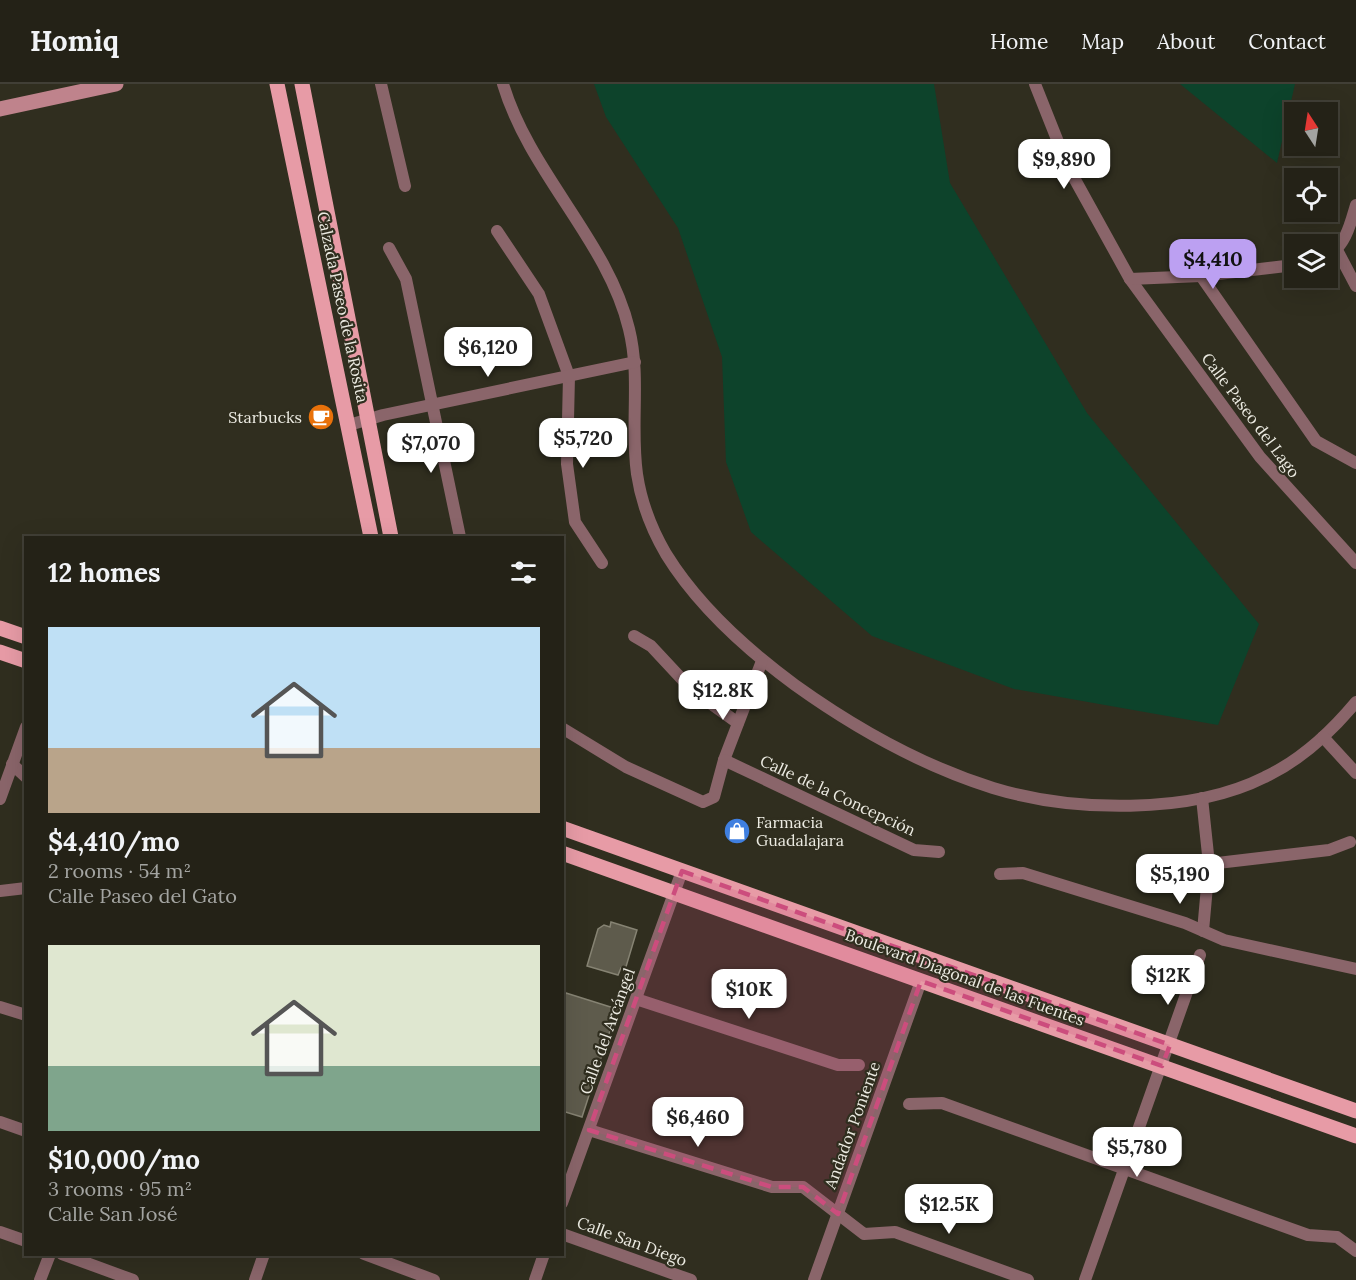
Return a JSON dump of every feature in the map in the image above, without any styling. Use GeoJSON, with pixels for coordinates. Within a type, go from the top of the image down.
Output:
{"type":"FeatureCollection","features":[{"type":"Feature","properties":{"kind":"main road","name":"Calzada Paseo de la Rosita"},"geometry":{"type":"LineString","coordinates":[[277,84],[371,536]]}},
{"type":"Feature","properties":{"kind":"main road","name":"Calzada Paseo de la Rosita"},"geometry":{"type":"LineString","coordinates":[[302,84],[391,536]]}},
{"type":"Feature","properties":{"kind":"main road"},"geometry":{"type":"LineString","coordinates":[[0,628],[24,637]]}},
{"type":"Feature","properties":{"kind":"main road"},"geometry":{"type":"LineString","coordinates":[[0,652],[24,660]]}},
{"type":"Feature","properties":{"kind":"main road","name":"Boulevard Diagonal de las Fuentes"},"geometry":{"type":"LineString","coordinates":[[564,829],[1356,1111]]}},
{"type":"Feature","properties":{"kind":"main road","name":"Boulevard Diagonal de las Fuentes"},"geometry":{"type":"LineString","coordinates":[[564,854],[1356,1136]]}},
{"type":"Feature","properties":{"kind":"street"},"geometry":{"type":"LineString","coordinates":[[0,109],[116,84]]}},
{"type":"Feature","properties":{"kind":"street"},"geometry":{"type":"LineString","coordinates":[[381,84],[405,186]]}},
{"type":"Feature","properties":{"kind":"street"},"geometry":{"type":"LineString","coordinates":[[503,84],[521,129],[550,183],[602,262],[619,294],[635,362],[638,474],[655,532],[674,566],[708,608],[762,661],[812,697],[874,735],[944,769],[994,788],[1081,804],[1132,805],[1202,798],[1264,778],[1300,756],[1323,737],[1356,702]]}},
{"type":"Feature","properties":{"kind":"street","name":"Calle Paseo del Lago"},"geometry":{"type":"LineString","coordinates":[[1035,84],[1068,167],[1130,279],[1260,457],[1356,563]]}},
{"type":"Feature","properties":{"kind":"street"},"geometry":{"type":"LineString","coordinates":[[1338,246],[1348,233],[1356,205]]}},
{"type":"Feature","properties":{"kind":"street"},"geometry":{"type":"LineString","coordinates":[[497,231],[539,294],[569,376],[567,464],[575,522],[602,563]]}},
{"type":"Feature","properties":{"kind":"street"},"geometry":{"type":"LineString","coordinates":[[389,248],[405,279],[460,536]]}},
{"type":"Feature","properties":{"kind":"street"},"geometry":{"type":"LineString","coordinates":[[1338,261],[1356,286]]}},
{"type":"Feature","properties":{"kind":"street"},"geometry":{"type":"LineString","coordinates":[[1130,279],[1201,276],[1284,266]]}},
{"type":"Feature","properties":{"kind":"street"},"geometry":{"type":"LineString","coordinates":[[1201,276],[1316,441],[1356,463]]}},
{"type":"Feature","properties":{"kind":"street"},"geometry":{"type":"LineString","coordinates":[[349,425],[635,362]]}},
{"type":"Feature","properties":{"kind":"street"},"geometry":{"type":"LineString","coordinates":[[634,636],[651,646],[693,690],[738,723]]}},
{"type":"Feature","properties":{"kind":"street"},"geometry":{"type":"LineString","coordinates":[[564,729],[626,767],[703,802],[714,797],[724,760],[762,661]]}},
{"type":"Feature","properties":{"kind":"street"},"geometry":{"type":"LineString","coordinates":[[0,799],[24,732]]}},
{"type":"Feature","properties":{"kind":"street"},"geometry":{"type":"LineString","coordinates":[[1323,737],[1356,773]]}},
{"type":"Feature","properties":{"kind":"street","name":"Calle de la Concepción"},"geometry":{"type":"LineString","coordinates":[[724,760],[914,850],[939,852]]}},
{"type":"Feature","properties":{"kind":"street"},"geometry":{"type":"LineString","coordinates":[[12,764],[24,775]]}},
{"type":"Feature","properties":{"kind":"street"},"geometry":{"type":"LineString","coordinates":[[1202,798],[1209,864],[1203,931]]}},
{"type":"Feature","properties":{"kind":"street"},"geometry":{"type":"LineString","coordinates":[[1209,864],[1329,850],[1350,842]]}},
{"type":"Feature","properties":{"kind":"street","name":"Calle del Arcángel"},"geometry":{"type":"LineString","coordinates":[[564,1198],[682,870]]}},
{"type":"Feature","properties":{"kind":"street"},"geometry":{"type":"LineString","coordinates":[[1000,874],[1023,873],[1203,931],[1224,940],[1356,969]]}},
{"type":"Feature","properties":{"kind":"street"},"geometry":{"type":"LineString","coordinates":[[0,891],[24,888]]}},
{"type":"Feature","properties":{"kind":"street"},"geometry":{"type":"LineString","coordinates":[[1084,1280],[1200,956]]}},
{"type":"Feature","properties":{"kind":"street","name":"Andador Poniente"},"geometry":{"type":"LineString","coordinates":[[814,1280],[921,981]]}},
{"type":"Feature","properties":{"kind":"street"},"geometry":{"type":"LineString","coordinates":[[636,999],[838,1065],[859,1065]]}},
{"type":"Feature","properties":{"kind":"street"},"geometry":{"type":"LineString","coordinates":[[0,1007],[24,1014]]}},
{"type":"Feature","properties":{"kind":"street"},"geometry":{"type":"LineString","coordinates":[[909,1104],[942,1103],[1308,1235],[1337,1236],[1356,1251]]}},
{"type":"Feature","properties":{"kind":"street"},"geometry":{"type":"LineString","coordinates":[[0,1122],[24,1130]]}},
{"type":"Feature","properties":{"kind":"street"},"geometry":{"type":"LineString","coordinates":[[589,1130],[772,1187],[804,1187],[864,1234],[895,1232],[1029,1280]]}},
{"type":"Feature","properties":{"kind":"street"},"geometry":{"type":"LineString","coordinates":[[0,1232],[24,1240]]}},
{"type":"Feature","properties":{"kind":"street","name":"Calle San Diego"},"geometry":{"type":"LineString","coordinates":[[564,1235],[691,1280]]}},
{"type":"Feature","properties":{"kind":"street"},"geometry":{"type":"LineString","coordinates":[[40,1280],[49,1256]]}},
{"type":"Feature","properties":{"kind":"street"},"geometry":{"type":"LineString","coordinates":[[67,1256],[133,1280]]}},
{"type":"Feature","properties":{"kind":"street"},"geometry":{"type":"LineString","coordinates":[[255,1280],[263,1256]]}},
{"type":"Feature","properties":{"kind":"street"},"geometry":{"type":"LineString","coordinates":[[369,1256],[434,1280]]}},
{"type":"Feature","properties":{"kind":"street"},"geometry":{"type":"LineString","coordinates":[[535,1280],[543,1256]]}},
{"type":"Feature","properties":{"kind":"highlighted area"},"geometry":{"type":"Polygon","coordinates":[[[682,871],[1170,1045],[1162,1066],[921,981],[838,1214],[803,1187],[772,1187],[589,1130],[682,871]]]}},
{"type":"Feature","properties":{"kind":"green space"},"geometry":{"type":"Polygon","coordinates":[[[594,84],[934,84],[950,183],[1087,413],[1259,624],[1218,725],[1014,689],[872,636],[751,532],[726,462],[722,357],[678,228],[606,117],[594,84]]]}},
{"type":"Feature","properties":{"kind":"green space"},"geometry":{"type":"Polygon","coordinates":[[[1180,84],[1295,84],[1291,102],[1284,102],[1284,132],[1277,163],[1180,84]]]}},
{"type":"Feature","properties":{"kind":"building"},"geometry":{"type":"Polygon","coordinates":[[[611,922],[637,930],[625,970],[621,968],[618,975],[587,966],[598,929],[604,925],[610,927],[611,922]]]}},
{"type":"Feature","properties":{"kind":"building"},"geometry":{"type":"Polygon","coordinates":[[[566,993],[617,1009],[582,1117],[564,1112],[564,998],[566,993]]]}},
{"type":"Feature","properties":{"kind":"place","name":"Starbucks"},"geometry":{"type":"Point","coordinates":[321,417]}},
{"type":"Feature","properties":{"kind":"place","name":"Farmacia Guadalajara"},"geometry":{"type":"Point","coordinates":[737,831]}}]}
